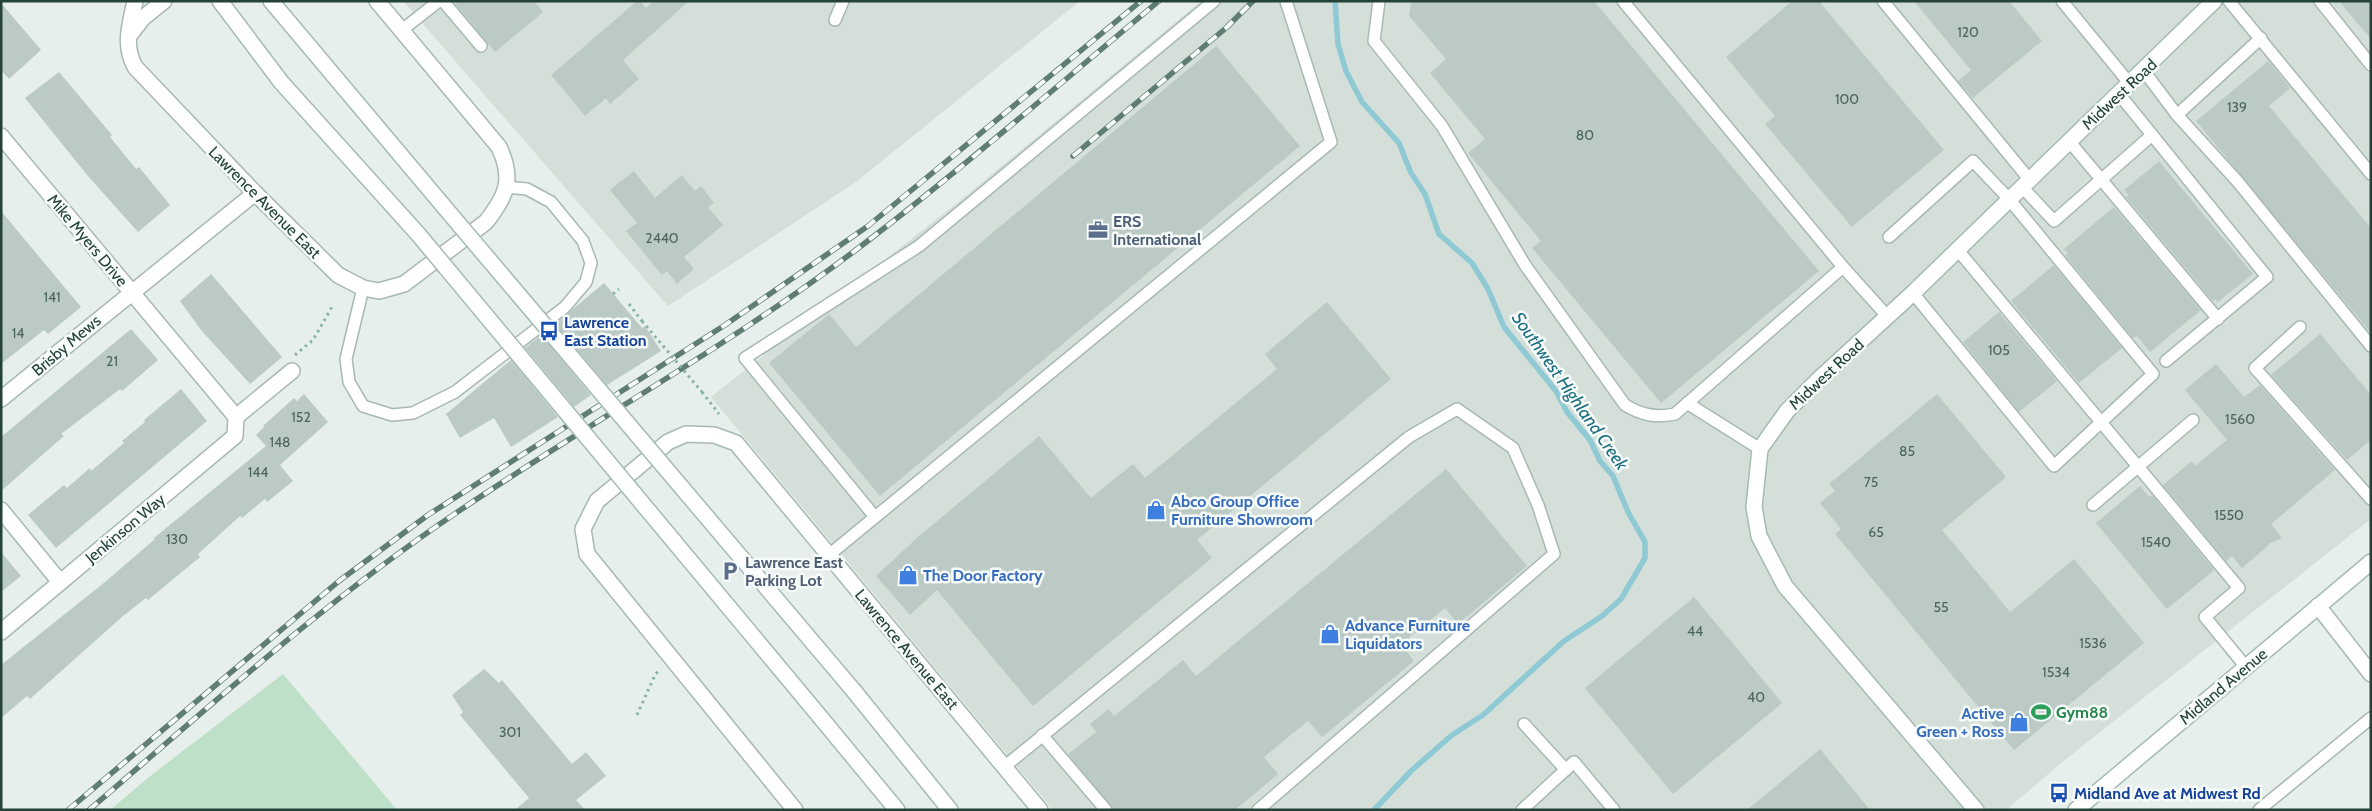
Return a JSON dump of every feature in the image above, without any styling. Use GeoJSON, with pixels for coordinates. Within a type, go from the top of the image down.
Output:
{"type":"FeatureCollection","features":[{"type":"Feature","properties":{"kind":"street","name":"Lawrence Avenue East"},"geometry":{"type":"LineString","coordinates":[[135,1],[126,40],[129,56],[135,67],[254,193],[338,275],[363,288],[379,291],[404,284],[486,222],[496,209],[506,187],[507,164],[499,147],[377,1]]}},
{"type":"Feature","properties":{"kind":"street"},"geometry":{"type":"LineString","coordinates":[[126,40],[143,18],[164,1]]}},
{"type":"Feature","properties":{"kind":"street"},"geometry":{"type":"LineString","coordinates":[[220,1],[281,82],[418,234],[897,810]]}},
{"type":"Feature","properties":{"kind":"street"},"geometry":{"type":"LineString","coordinates":[[271,1],[854,691],[950,810]]}},
{"type":"Feature","properties":{"kind":"street","name":"Midwest Road"},"geometry":{"type":"LineString","coordinates":[[1976,810],[1784,586],[1759,536],[1754,507],[1760,449],[1787,411],[1818,380],[1888,317],[2069,141],[2144,72],[2214,1]]}},
{"type":"Feature","properties":{"kind":"street","name":"Mike Myers Drive"},"geometry":{"type":"LineString","coordinates":[[1,136],[131,292],[254,193]]}},
{"type":"Feature","properties":{"kind":"street"},"geometry":{"type":"LineString","coordinates":[[131,292],[236,417],[292,371]]}},
{"type":"Feature","properties":{"kind":"street","name":"Brisby Mews"},"geometry":{"type":"LineString","coordinates":[[1,399],[131,292]]}},
{"type":"Feature","properties":{"kind":"street","name":"Jenkinson Way"},"geometry":{"type":"LineString","coordinates":[[1,632],[235,436],[236,417]]}},
{"type":"Feature","properties":{"kind":"street","name":"Lawrence Avenue East"},"geometry":{"type":"LineString","coordinates":[[795,810],[587,554],[583,529],[597,500],[668,442],[686,434],[714,435],[736,443],[1040,810]]}},
{"type":"Feature","properties":{"kind":"street"},"geometry":{"type":"LineString","coordinates":[[1,510],[60,582]]}},
{"type":"Feature","properties":{"kind":"street","name":"Midland Avenue"},"geometry":{"type":"LineString","coordinates":[[2082,808],[2371,562]]}},
{"type":"Feature","properties":{"kind":"street"},"geometry":{"type":"LineString","coordinates":[[2318,606],[2371,674]]}},
{"type":"Feature","properties":{"kind":"lane"},"geometry":{"type":"LineString","coordinates":[[402,30],[439,1]]}},
{"type":"Feature","properties":{"kind":"lane"},"geometry":{"type":"LineString","coordinates":[[444,1],[481,46]]}},
{"type":"Feature","properties":{"kind":"lane"},"geometry":{"type":"LineString","coordinates":[[835,20],[843,1]]}},
{"type":"Feature","properties":{"kind":"lane"},"geometry":{"type":"LineString","coordinates":[[875,517],[744,358],[919,246],[1214,1]]}},
{"type":"Feature","properties":{"kind":"lane"},"geometry":{"type":"LineString","coordinates":[[829,555],[1331,142],[1286,1]]}},
{"type":"Feature","properties":{"kind":"lane"},"geometry":{"type":"LineString","coordinates":[[1379,1],[1374,41],[1442,126],[1525,265],[1625,405],[1640,414],[1661,417],[1675,414],[1843,267]]}},
{"type":"Feature","properties":{"kind":"lane"},"geometry":{"type":"LineString","coordinates":[[1623,1],[1843,267],[1888,317]]}},
{"type":"Feature","properties":{"kind":"lane"},"geometry":{"type":"LineString","coordinates":[[1883,1],[2054,221],[2152,135]]}},
{"type":"Feature","properties":{"kind":"lane"},"geometry":{"type":"LineString","coordinates":[[2062,1],[2124,89],[2152,135],[2266,277],[2166,361]]}},
{"type":"Feature","properties":{"kind":"lane"},"geometry":{"type":"LineString","coordinates":[[2229,1],[2371,174]]}},
{"type":"Feature","properties":{"kind":"lane"},"geometry":{"type":"LineString","coordinates":[[2320,1],[2371,65]]}},
{"type":"Feature","properties":{"kind":"lane"},"geometry":{"type":"LineString","coordinates":[[2177,115],[2260,38]]}},
{"type":"Feature","properties":{"kind":"lane"},"geometry":{"type":"LineString","coordinates":[[2144,72],[2177,115],[2238,182],[2371,346]]}},
{"type":"Feature","properties":{"kind":"lane"},"geometry":{"type":"LineString","coordinates":[[2069,141],[2218,319]]}},
{"type":"Feature","properties":{"kind":"lane"},"geometry":{"type":"LineString","coordinates":[[1889,237],[1973,161],[2009,200],[2153,374],[2054,466],[1913,293]]}},
{"type":"Feature","properties":{"kind":"lane"},"geometry":{"type":"LineString","coordinates":[[363,288],[346,359],[349,382],[363,406],[392,415],[413,412],[455,392],[565,307],[586,282],[591,263],[582,241],[551,202],[527,189],[506,187]]}},
{"type":"Feature","properties":{"kind":"lane"},"geometry":{"type":"LineString","coordinates":[[1957,249],[2239,588],[2205,617],[2246,667]]}},
{"type":"Feature","properties":{"kind":"lane"},"geometry":{"type":"LineString","coordinates":[[2300,327],[2255,368],[2371,499]]}},
{"type":"Feature","properties":{"kind":"lane"},"geometry":{"type":"LineString","coordinates":[[1686,403],[1760,449]]}},
{"type":"Feature","properties":{"kind":"lane"},"geometry":{"type":"LineString","coordinates":[[1004,767],[1409,437],[1457,409],[1513,448],[1538,505],[1554,554],[1258,810]]}},
{"type":"Feature","properties":{"kind":"lane"},"geometry":{"type":"LineString","coordinates":[[2093,506],[2193,420]]}},
{"type":"Feature","properties":{"kind":"lane"},"geometry":{"type":"LineString","coordinates":[[2259,810],[2371,718]]}},
{"type":"Feature","properties":{"kind":"lane"},"geometry":{"type":"LineString","coordinates":[[1524,724],[1566,770]]}},
{"type":"Feature","properties":{"kind":"lane"},"geometry":{"type":"LineString","coordinates":[[1042,735],[1106,810]]}},
{"type":"Feature","properties":{"kind":"lane"},"geometry":{"type":"LineString","coordinates":[[1522,810],[1574,762],[1614,810]]}},
{"type":"Feature","properties":{"kind":"path"},"geometry":{"type":"LineString","coordinates":[[613,294],[619,289]]}},
{"type":"Feature","properties":{"kind":"path"},"geometry":{"type":"LineString","coordinates":[[629,304],[719,414]]}},
{"type":"Feature","properties":{"kind":"path"},"geometry":{"type":"LineString","coordinates":[[637,715],[655,674],[670,658]]}},
{"type":"Feature","properties":{"kind":"shaded area"},"geometry":{"type":"Polygon","coordinates":[[[403,1],[1080,1],[856,182],[668,306],[403,1]]]}},
{"type":"Feature","properties":{"kind":"shaded area"},"geometry":{"type":"Polygon","coordinates":[[[1201,1],[2371,1],[2371,519],[2066,759],[2006,810],[1053,810],[711,397],[962,199],[1201,1]]]}},
{"type":"Feature","properties":{"kind":"green space"},"geometry":{"type":"Polygon","coordinates":[[[283,674],[397,810],[110,810],[149,777],[283,674]]]}},
{"type":"Feature","properties":{"kind":"building"},"geometry":{"type":"Polygon","coordinates":[[[453,1],[534,1],[543,12],[495,52],[453,1]]]}},
{"type":"Feature","properties":{"kind":"building"},"geometry":{"type":"Polygon","coordinates":[[[637,1],[640,1],[646,8],[654,1],[689,1],[623,60],[639,79],[610,104],[606,98],[585,116],[551,75],[637,1]]]}},
{"type":"Feature","properties":{"kind":"building"},"geometry":{"type":"Polygon","coordinates":[[[1411,1],[1594,1],[1819,271],[1661,403],[1532,248],[1541,241],[1468,153],[1485,139],[1430,73],[1446,59],[1409,16],[1411,1]]]}},
{"type":"Feature","properties":{"kind":"building"},"geometry":{"type":"Polygon","coordinates":[[[1792,1],[1819,1],[1944,150],[1852,227],[1765,124],[1775,116],[1726,57],[1792,1]]]}},
{"type":"Feature","properties":{"kind":"building"},"geometry":{"type":"Polygon","coordinates":[[[1914,1],[2009,1],[2042,41],[1973,98],[1958,81],[1971,70],[1914,1]]]}},
{"type":"Feature","properties":{"kind":"building"},"geometry":{"type":"Polygon","coordinates":[[[2339,1],[2371,1],[2371,39],[2339,1]]]}},
{"type":"Feature","properties":{"kind":"building"},"geometry":{"type":"Polygon","coordinates":[[[1,3],[41,50],[9,79],[1,70],[1,3]]]}},
{"type":"Feature","properties":{"kind":"building","name":"ERS International"},"geometry":{"type":"Polygon","coordinates":[[[1216,46],[1300,146],[880,496],[769,363],[829,314],[856,347],[1216,46]]]}},
{"type":"Feature","properties":{"kind":"building"},"geometry":{"type":"Polygon","coordinates":[[[2268,61],[2290,88],[2269,106],[2371,228],[2371,333],[2196,121],[2268,61]]]}},
{"type":"Feature","properties":{"kind":"building"},"geometry":{"type":"Polygon","coordinates":[[[59,72],[112,135],[110,137],[136,169],[139,167],[170,205],[138,232],[88,176],[25,98],[59,72]]]}},
{"type":"Feature","properties":{"kind":"building"},"geometry":{"type":"Polygon","coordinates":[[[2159,161],[2253,274],[2218,302],[2215,299],[2213,301],[2126,197],[2129,195],[2124,190],[2159,161]]]}},
{"type":"Feature","properties":{"kind":"building"},"geometry":{"type":"Polygon","coordinates":[[[634,171],[655,198],[682,175],[695,191],[701,186],[714,203],[708,207],[723,225],[684,257],[694,269],[677,284],[667,271],[662,275],[626,231],[637,223],[610,190],[634,171]]]}},
{"type":"Feature","properties":{"kind":"building"},"geometry":{"type":"Polygon","coordinates":[[[2114,207],[2201,310],[2150,352],[2137,336],[2133,338],[2065,255],[2068,253],[2064,249],[2114,207]]]}},
{"type":"Feature","properties":{"kind":"building"},"geometry":{"type":"Polygon","coordinates":[[[1,211],[81,307],[48,334],[44,330],[1,364],[1,211]]]}},
{"type":"Feature","properties":{"kind":"building"},"geometry":{"type":"Polygon","coordinates":[[[2054,265],[2122,348],[2079,383],[2011,301],[2054,265]]]}},
{"type":"Feature","properties":{"kind":"building"},"geometry":{"type":"Polygon","coordinates":[[[211,274],[282,357],[250,384],[201,330],[180,301],[211,274]]]}},
{"type":"Feature","properties":{"kind":"building"},"geometry":{"type":"Polygon","coordinates":[[[604,283],[642,328],[645,326],[661,351],[607,385],[555,324],[604,283]]]}},
{"type":"Feature","properties":{"kind":"building","name":"Abco Group Office Furniture Showroom"},"geometry":{"type":"Polygon","coordinates":[[[1327,302],[1391,379],[1197,540],[1212,558],[1033,706],[937,590],[910,615],[876,576],[919,536],[1039,436],[1091,498],[1133,464],[1145,478],[1277,369],[1265,354],[1327,302]]]}},
{"type":"Feature","properties":{"kind":"building"},"geometry":{"type":"Polygon","coordinates":[[[1999,312],[2057,381],[2019,412],[1963,342],[1999,312]]]}},
{"type":"Feature","properties":{"kind":"building"},"geometry":{"type":"Polygon","coordinates":[[[131,329],[158,360],[122,391],[120,389],[61,434],[64,436],[1,491],[1,437],[131,329]]]}},
{"type":"Feature","properties":{"kind":"building"},"geometry":{"type":"Polygon","coordinates":[[[2320,334],[2371,395],[2371,440],[2347,460],[2271,375],[2320,334]]]}},
{"type":"Feature","properties":{"kind":"building"},"geometry":{"type":"Polygon","coordinates":[[[541,335],[591,395],[574,407],[525,348],[541,335]]]}},
{"type":"Feature","properties":{"kind":"building"},"geometry":{"type":"Polygon","coordinates":[[[511,360],[558,417],[511,447],[494,418],[460,438],[446,414],[511,360]]]}},
{"type":"Feature","properties":{"kind":"building"},"geometry":{"type":"Polygon","coordinates":[[[2216,364],[2244,397],[2260,385],[2335,470],[2271,524],[2282,538],[2268,544],[2242,568],[2232,556],[2226,561],[2163,485],[2192,461],[2195,466],[2227,440],[2185,390],[2216,364]]]}},
{"type":"Feature","properties":{"kind":"building"},"geometry":{"type":"Polygon","coordinates":[[[181,389],[207,421],[56,548],[28,515],[64,485],[67,488],[90,468],[91,471],[124,443],[122,441],[145,422],[144,420],[181,389]]]}},
{"type":"Feature","properties":{"kind":"building"},"geometry":{"type":"Polygon","coordinates":[[[304,394],[328,422],[280,465],[293,481],[267,502],[265,499],[242,518],[240,516],[198,554],[200,557],[148,600],[146,598],[123,616],[30,699],[27,696],[1,718],[1,665],[105,582],[154,538],[266,446],[256,435],[263,426],[294,398],[297,401],[304,394]]]}},
{"type":"Feature","properties":{"kind":"building"},"geometry":{"type":"Polygon","coordinates":[[[1937,394],[2006,477],[1942,530],[2010,612],[2074,559],[2144,643],[2014,750],[1835,534],[1841,529],[1820,503],[1835,491],[1829,484],[1937,394]]]}},
{"type":"Feature","properties":{"kind":"building","name":"Advance Furniture Liquidators"},"geometry":{"type":"Polygon","coordinates":[[[1446,469],[1527,566],[1458,624],[1445,608],[1401,644],[1414,661],[1322,737],[1308,721],[1264,757],[1278,774],[1235,810],[1113,810],[1068,754],[1096,732],[1090,724],[1108,709],[1114,716],[1183,660],[1196,676],[1446,469]]]}},
{"type":"Feature","properties":{"kind":"building"},"geometry":{"type":"Polygon","coordinates":[[[2140,486],[2149,497],[2152,495],[2214,570],[2167,609],[2096,523],[2140,486]]]}},
{"type":"Feature","properties":{"kind":"building"},"geometry":{"type":"Polygon","coordinates":[[[1,552],[21,576],[1,592],[1,552]]]}},
{"type":"Feature","properties":{"kind":"building"},"geometry":{"type":"Polygon","coordinates":[[[1694,597],[1782,703],[1673,794],[1585,688],[1694,597]]]}},
{"type":"Feature","properties":{"kind":"building"},"geometry":{"type":"Polygon","coordinates":[[[484,669],[499,683],[502,680],[572,764],[586,752],[606,776],[576,800],[585,810],[515,810],[529,798],[460,715],[463,712],[452,695],[484,669]]]}},
{"type":"Feature","properties":{"kind":"building"},"geometry":{"type":"Polygon","coordinates":[[[1820,749],[1870,810],[1747,810],[1820,749]]]}},
{"type":"Feature","properties":{"kind":"waterway","name":"Southwest Highland Creek"},"geometry":{"type":"LineString","coordinates":[[1335,1],[1338,44],[1346,71],[1362,102],[1399,143],[1411,173],[1425,194],[1439,234],[1472,263],[1488,289],[1504,327],[1556,391],[1567,412],[1590,440],[1600,461],[1613,476],[1628,512],[1645,542],[1645,558],[1621,599],[1602,616],[1564,641],[1483,715],[1452,735],[1411,771],[1374,810]]}},
{"type":"Feature","properties":{"kind":"railway"},"geometry":{"type":"LineString","coordinates":[[68,810],[339,581],[428,515],[725,325],[868,226],[1141,1]]}},
{"type":"Feature","properties":{"kind":"railway"},"geometry":{"type":"LineString","coordinates":[[89,810],[268,656],[360,582],[456,513],[723,342],[827,271],[949,176],[1159,1]]}},
{"type":"Feature","properties":{"kind":"railway"},"geometry":{"type":"LineString","coordinates":[[1073,156],[1226,28],[1253,1]]}},
{"type":"Feature","properties":{"kind":"place","name":"ERS International"},"geometry":{"type":"Point","coordinates":[1098,230]}},
{"type":"Feature","properties":{"kind":"place","name":"Lawrence East Station"},"geometry":{"type":"Point","coordinates":[549,331]}},
{"type":"Feature","properties":{"kind":"place","name":"Abco Group Office Furniture Showroom"},"geometry":{"type":"Point","coordinates":[1156,510]}},
{"type":"Feature","properties":{"kind":"place","name":"Lawrence East Parking Lot"},"geometry":{"type":"Point","coordinates":[730,571]}},
{"type":"Feature","properties":{"kind":"place","name":"The Door Factory"},"geometry":{"type":"Point","coordinates":[908,575]}},
{"type":"Feature","properties":{"kind":"place","name":"Advance Furniture Liquidators"},"geometry":{"type":"Point","coordinates":[1330,634]}},
{"type":"Feature","properties":{"kind":"place","name":"Gym88"},"geometry":{"type":"Point","coordinates":[2041,712]}},
{"type":"Feature","properties":{"kind":"place","name":"Active Green + Ross"},"geometry":{"type":"Point","coordinates":[2019,722]}},
{"type":"Feature","properties":{"kind":"place","name":"Midland Ave at Midwest Rd"},"geometry":{"type":"Point","coordinates":[2059,793]}}]}
